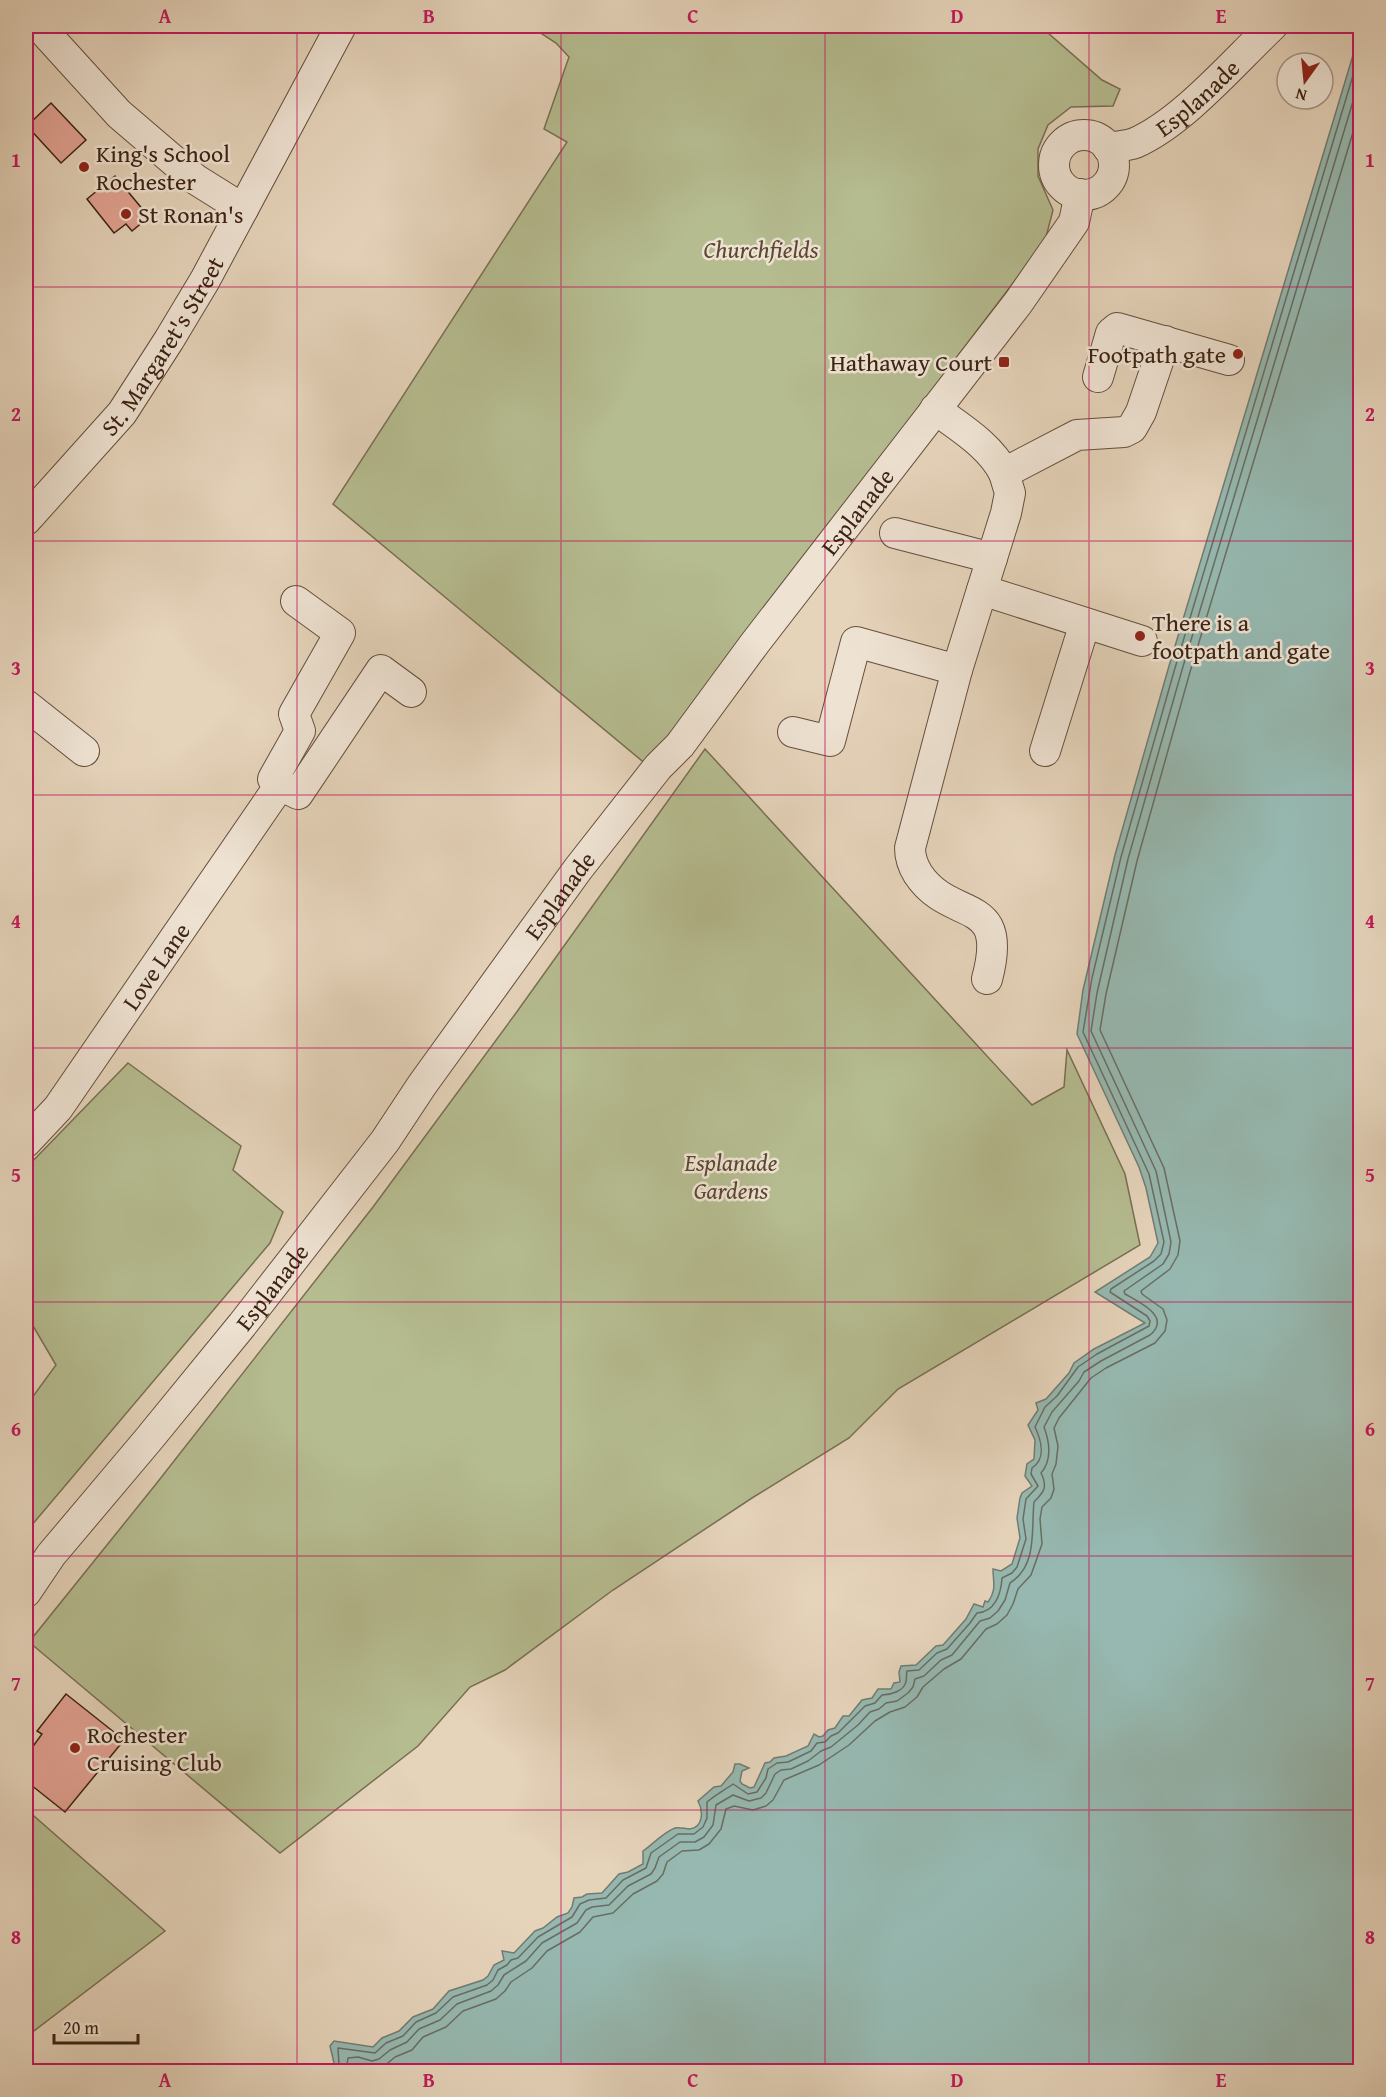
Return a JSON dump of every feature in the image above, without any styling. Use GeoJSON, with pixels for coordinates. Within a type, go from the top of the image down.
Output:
{"type":"FeatureCollection","features":[{"type":"Feature","properties":{"kind":"street"},"geometry":{"type":"LineString","coordinates":[[39,26],[119,114],[195,179],[243,209]]}},
{"type":"Feature","properties":{"kind":"street","name":"St. Margaret's Street"},"geometry":{"type":"LineString","coordinates":[[26,520],[122,413],[199,290],[341,26]]}},
{"type":"Feature","properties":{"kind":"street","name":"Esplanade"},"geometry":{"type":"LineString","coordinates":[[1108,148],[1133,144],[1153,134],[1185,110],[1272,26]]}},
{"type":"Feature","properties":{"kind":"street"},"geometry":{"type":"LineString","coordinates":[[1078,136],[1095,137],[1108,148],[1114,164],[1110,180],[1097,192],[1080,194],[1065,188],[1057,176],[1055,160],[1057,152],[1063,144],[1078,136]]}},
{"type":"Feature","properties":{"kind":"street","name":"Esplanade"},"geometry":{"type":"LineString","coordinates":[[26,1592],[51,1555],[242,1325],[349,1187],[578,869],[658,767],[680,746],[755,643],[1018,303],[1074,222],[1080,194]]}},
{"type":"Feature","properties":{"kind":"street"},"geometry":{"type":"LineString","coordinates":[[1098,377],[1111,333],[1120,328],[1229,360]]}},
{"type":"Feature","properties":{"kind":"street"},"geometry":{"type":"LineString","coordinates":[[1004,473],[1077,435],[1124,432],[1132,428],[1142,412],[1165,341]]}},
{"type":"Feature","properties":{"kind":"street"},"geometry":{"type":"LineString","coordinates":[[935,409],[998,460],[1009,486],[1009,502],[957,670],[916,821],[910,853],[913,867],[926,885],[948,900],[978,915],[987,924],[993,944],[987,979]]}},
{"type":"Feature","properties":{"kind":"street"},"geometry":{"type":"LineString","coordinates":[[895,533],[992,558]]}},
{"type":"Feature","properties":{"kind":"street"},"geometry":{"type":"LineString","coordinates":[[982,590],[1142,641]]}},
{"type":"Feature","properties":{"kind":"street","name":"Love Lane"},"geometry":{"type":"LineString","coordinates":[[26,1142],[58,1108],[280,785],[273,779],[300,731],[294,714],[340,633],[296,601]]}},
{"type":"Feature","properties":{"kind":"street"},"geometry":{"type":"LineString","coordinates":[[1045,751],[1085,623]]}},
{"type":"Feature","properties":{"kind":"street"},"geometry":{"type":"LineString","coordinates":[[794,732],[830,741],[856,642],[957,670]]}},
{"type":"Feature","properties":{"kind":"street"},"geometry":{"type":"LineString","coordinates":[[280,785],[298,794],[381,670],[411,692]]}},
{"type":"Feature","properties":{"kind":"street"},"geometry":{"type":"LineString","coordinates":[[26,705],[84,751]]}},
{"type":"Feature","properties":{"kind":"green space","name":"Churchfields"},"geometry":{"type":"Polygon","coordinates":[[[530,26],[1040,26],[1102,80],[1120,89],[1113,106],[1071,107],[1048,125],[1038,149],[1038,176],[1053,210],[1045,241],[647,765],[333,504],[567,142],[544,129],[569,57],[556,43],[530,26]]]}},
{"type":"Feature","properties":{"kind":"green space","name":"Esplanade Gardens"},"geometry":{"type":"Polygon","coordinates":[[[705,749],[1032,1105],[1064,1087],[1067,1050],[1125,1174],[1140,1245],[898,1389],[849,1438],[752,1498],[613,1590],[505,1670],[470,1687],[418,1746],[280,1853],[29,1642],[373,1207],[516,1013],[705,749]]]}},
{"type":"Feature","properties":{"kind":"green space"},"geometry":{"type":"Polygon","coordinates":[[[128,1063],[241,1146],[233,1170],[283,1212],[270,1243],[26,1532],[26,1406],[56,1365],[26,1314],[26,1168],[128,1063]]]}},
{"type":"Feature","properties":{"kind":"green space"},"geometry":{"type":"Polygon","coordinates":[[[26,1809],[165,1931],[26,2037],[26,1809]]]}},
{"type":"Feature","properties":{"kind":"water"},"geometry":{"type":"Polygon","coordinates":[[[1360,32],[1360,2071],[330,2071],[334,2063],[330,2046],[334,2041],[373,2047],[382,2038],[399,2031],[413,2017],[433,2009],[449,1991],[483,1980],[494,1965],[504,1960],[502,1951],[514,1953],[535,1931],[568,1913],[574,1898],[602,1893],[619,1874],[643,1864],[643,1851],[671,1830],[695,1828],[701,1818],[698,1801],[714,1787],[721,1786],[733,1772],[735,1764],[749,1768],[742,1771],[740,1781],[750,1788],[754,1787],[765,1763],[808,1746],[814,1734],[819,1737],[823,1736],[828,1730],[835,1728],[843,1716],[849,1716],[862,1700],[872,1698],[878,1689],[891,1689],[894,1683],[900,1682],[901,1666],[916,1665],[936,1646],[943,1645],[966,1619],[974,1604],[983,1607],[985,1601],[988,1602],[991,1598],[994,1590],[993,1569],[1001,1571],[1012,1564],[1020,1538],[1017,1518],[1020,1498],[1022,1493],[1032,1486],[1025,1476],[1027,1464],[1034,1459],[1035,1440],[1028,1425],[1038,1410],[1036,1403],[1046,1399],[1069,1373],[1074,1363],[1094,1349],[1145,1323],[1095,1292],[1150,1257],[1158,1243],[1139,1167],[1077,1034],[1083,990],[1115,855],[1169,666],[1360,32]]]}},
{"type":"Feature","properties":{"kind":"building"},"geometry":{"type":"Polygon","coordinates":[[[51,103],[86,140],[61,163],[27,126],[51,103]]]}},
{"type":"Feature","properties":{"kind":"building","name":"St Ronan's"},"geometry":{"type":"Polygon","coordinates":[[[115,176],[149,217],[132,231],[126,224],[114,233],[87,199],[115,176]]]}},
{"type":"Feature","properties":{"kind":"building","name":"Rochester Cruising Club"},"geometry":{"type":"Polygon","coordinates":[[[66,1694],[124,1740],[65,1812],[26,1781],[26,1756],[42,1734],[37,1731],[66,1694]]]}},
{"type":"Feature","properties":{"kind":"place","name":"King's School Rochester"},"geometry":{"type":"Point","coordinates":[84,167]}},
{"type":"Feature","properties":{"kind":"place","name":"St Ronan's"},"geometry":{"type":"Point","coordinates":[126,214]}},
{"type":"Feature","properties":{"kind":"place","name":"Footpath gate"},"geometry":{"type":"Point","coordinates":[1238,354]}},
{"type":"Feature","properties":{"kind":"place","name":"Hathaway Court"},"geometry":{"type":"Point","coordinates":[1004,362]}},
{"type":"Feature","properties":{"kind":"place","name":"There is a footpath and gate"},"geometry":{"type":"Point","coordinates":[1140,636]}},
{"type":"Feature","properties":{"kind":"place","name":"Rochester Cruising Club"},"geometry":{"type":"Point","coordinates":[75,1748]}}]}
